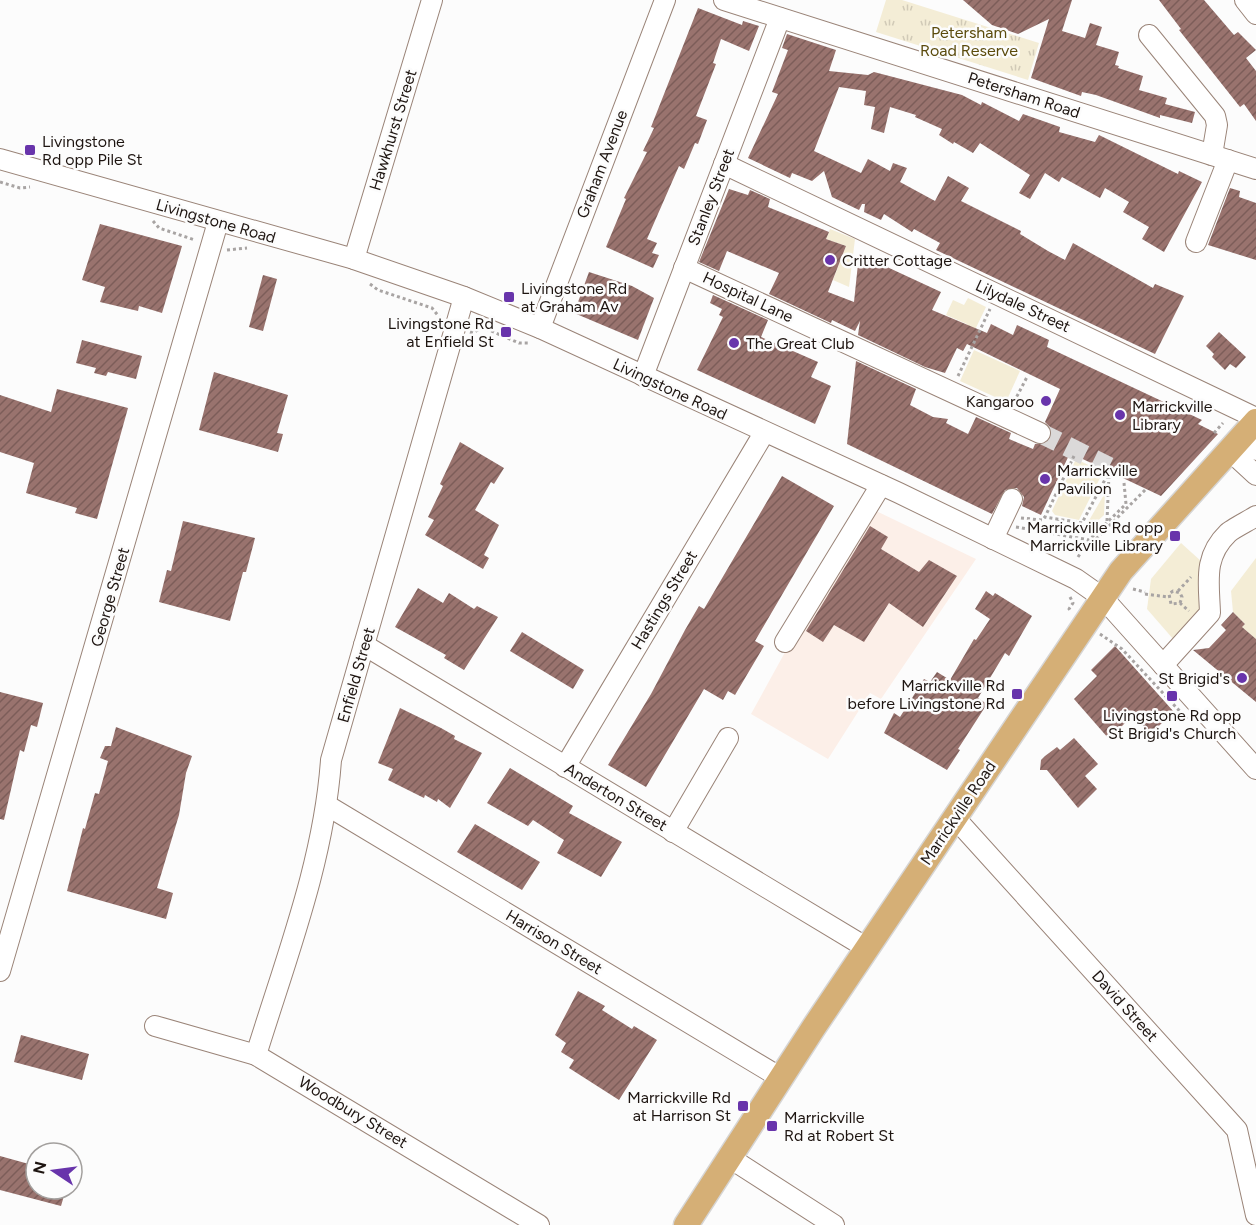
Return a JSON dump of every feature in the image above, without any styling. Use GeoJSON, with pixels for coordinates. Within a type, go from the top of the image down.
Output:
{"type":"FeatureCollection","features":[{"type":"Feature","properties":{"kind":"main road","name":"Marrickville Road"},"geometry":{"type":"LineString","coordinates":[[686,1225],[867,948],[1121,571],[1239,433]]}},
{"type":"Feature","properties":{"kind":"street","name":"Hawkhurst Street"},"geometry":{"type":"LineString","coordinates":[[354,260],[432,0]]}},
{"type":"Feature","properties":{"kind":"street","name":"Graham Avenue"},"geometry":{"type":"LineString","coordinates":[[540,328],[665,0]]}},
{"type":"Feature","properties":{"kind":"street","name":"Petersham Road"},"geometry":{"type":"LineString","coordinates":[[724,0],[1256,169]]}},
{"type":"Feature","properties":{"kind":"street"},"geometry":{"type":"LineString","coordinates":[[1245,0],[1256,14]]}},
{"type":"Feature","properties":{"kind":"street","name":"Stanley Street"},"geometry":{"type":"LineString","coordinates":[[643,376],[780,18]]}},
{"type":"Feature","properties":{"kind":"street"},"geometry":{"type":"LineString","coordinates":[[1149,35],[1215,116],[1218,125],[1220,157],[1196,242]]}},
{"type":"Feature","properties":{"kind":"street","name":"Livingstone Road"},"geometry":{"type":"LineString","coordinates":[[0,159],[354,260],[464,297],[540,328],[881,485],[1082,582],[1103,598],[1256,769]]}},
{"type":"Feature","properties":{"kind":"street","name":"Lilydale Street"},"geometry":{"type":"LineString","coordinates":[[724,164],[998,294],[1239,433],[1256,475]]}},
{"type":"Feature","properties":{"kind":"street","name":"George Street"},"geometry":{"type":"LineString","coordinates":[[0,971],[218,222]]}},
{"type":"Feature","properties":{"kind":"street","name":"Hospital Lane"},"geometry":{"type":"LineString","coordinates":[[684,268],[1040,434]]}},
{"type":"Feature","properties":{"kind":"street","name":"Enfield Street"},"geometry":{"type":"LineString","coordinates":[[256,1054],[310,881],[328,806],[331,760],[464,297]]}},
{"type":"Feature","properties":{"kind":"street","name":"Hastings Street"},"geometry":{"type":"LineString","coordinates":[[565,767],[764,433]]}},
{"type":"Feature","properties":{"kind":"street"},"geometry":{"type":"LineString","coordinates":[[785,642],[881,485]]}},
{"type":"Feature","properties":{"kind":"street"},"geometry":{"type":"LineString","coordinates":[[993,539],[1008,513]]}},
{"type":"Feature","properties":{"kind":"street"},"geometry":{"type":"LineString","coordinates":[[1163,665],[1210,613],[1209,561],[1229,532],[1244,526],[1256,516]]}},
{"type":"Feature","properties":{"kind":"street","name":"Anderton Street"},"geometry":{"type":"LineString","coordinates":[[364,645],[867,948]]}},
{"type":"Feature","properties":{"kind":"street"},"geometry":{"type":"LineString","coordinates":[[673,832],[728,738]]}},
{"type":"Feature","properties":{"kind":"street","name":"Harrison Street"},"geometry":{"type":"LineString","coordinates":[[328,806],[781,1078]]}},
{"type":"Feature","properties":{"kind":"street","name":"David Street"},"geometry":{"type":"LineString","coordinates":[[955,818],[1238,1130],[1256,1215]]}},
{"type":"Feature","properties":{"kind":"street","name":"Woodbury Street"},"geometry":{"type":"LineString","coordinates":[[155,1026],[256,1054],[539,1225]]}},
{"type":"Feature","properties":{"kind":"street"},"geometry":{"type":"LineString","coordinates":[[730,1158],[834,1225]]}},
{"type":"Feature","properties":{"kind":"path"},"geometry":{"type":"LineString","coordinates":[[0,182],[20,188]]}},
{"type":"Feature","properties":{"kind":"path"},"geometry":{"type":"LineString","coordinates":[[159,228],[202,243]]}},
{"type":"Feature","properties":{"kind":"path"},"geometry":{"type":"LineString","coordinates":[[378,290],[432,308],[438,317]]}},
{"type":"Feature","properties":{"kind":"path"},"geometry":{"type":"LineString","coordinates":[[951,392],[998,294]]}},
{"type":"Feature","properties":{"kind":"path"},"geometry":{"type":"LineString","coordinates":[[473,333],[482,327],[519,344]]}},
{"type":"Feature","properties":{"kind":"path"},"geometry":{"type":"LineString","coordinates":[[1007,418],[1027,377]]}},
{"type":"Feature","properties":{"kind":"path"},"geometry":{"type":"LineString","coordinates":[[1008,513],[1013,518],[1042,520],[1074,456]]}},
{"type":"Feature","properties":{"kind":"path"},"geometry":{"type":"LineString","coordinates":[[1045,517],[1082,523],[1109,472],[1106,523]]}},
{"type":"Feature","properties":{"kind":"path"},"geometry":{"type":"LineString","coordinates":[[1078,557],[1089,540],[1126,504],[1124,483]]}},
{"type":"Feature","properties":{"kind":"path"},"geometry":{"type":"LineString","coordinates":[[1087,544],[1090,545],[1146,489]]}},
{"type":"Feature","properties":{"kind":"path"},"geometry":{"type":"LineString","coordinates":[[1008,513],[1054,532],[1089,540]]}},
{"type":"Feature","properties":{"kind":"path"},"geometry":{"type":"LineString","coordinates":[[1054,532],[1060,519]]}},
{"type":"Feature","properties":{"kind":"path"},"geometry":{"type":"LineString","coordinates":[[1133,589],[1168,597]]}},
{"type":"Feature","properties":{"kind":"path"},"geometry":{"type":"LineString","coordinates":[[1178,591],[1182,599],[1176,605],[1170,602],[1168,597],[1171,592],[1178,591]]}},
{"type":"Feature","properties":{"kind":"path"},"geometry":{"type":"LineString","coordinates":[[1101,635],[1122,650],[1183,717]]}},
{"type":"Feature","properties":{"kind":"shaded area"},"geometry":{"type":"Polygon","coordinates":[[[872,509],[976,559],[881,699],[870,693],[828,759],[751,714],[789,645],[872,509]]]}},
{"type":"Feature","properties":{"kind":"green space","name":"Petersham Road Reserve"},"geometry":{"type":"Polygon","coordinates":[[[886,0],[902,0],[1039,43],[1028,80],[876,32],[886,0]]]}},
{"type":"Feature","properties":{"kind":"green space"},"geometry":{"type":"Polygon","coordinates":[[[830,229],[855,239],[849,287],[833,280],[846,246],[826,239],[830,229]]]}},
{"type":"Feature","properties":{"kind":"green space"},"geometry":{"type":"Polygon","coordinates":[[[968,298],[986,307],[972,336],[967,324],[946,315],[953,300],[964,305],[968,298]]]}},
{"type":"Feature","properties":{"kind":"green space"},"geometry":{"type":"Polygon","coordinates":[[[974,350],[1020,371],[1006,402],[960,381],[974,350]]]}},
{"type":"Feature","properties":{"kind":"green space"},"geometry":{"type":"Polygon","coordinates":[[[1076,459],[1103,472],[1079,520],[1055,515],[1052,511],[1076,459]]]}},
{"type":"Feature","properties":{"kind":"green space"},"geometry":{"type":"Polygon","coordinates":[[[1105,493],[1104,515],[1088,530],[1084,529],[1105,493]]]}},
{"type":"Feature","properties":{"kind":"green space"},"geometry":{"type":"Polygon","coordinates":[[[1181,543],[1202,562],[1202,608],[1174,640],[1147,609],[1151,579],[1181,543]]]}},
{"type":"Feature","properties":{"kind":"green space"},"geometry":{"type":"Polygon","coordinates":[[[1256,558],[1256,639],[1242,627],[1245,624],[1233,612],[1231,591],[1256,558]]]}},
{"type":"Feature","properties":{"kind":"building"},"geometry":{"type":"Polygon","coordinates":[[[963,0],[1072,0],[1062,31],[1085,38],[1090,23],[1102,27],[1096,45],[1119,52],[1115,65],[1119,66],[1118,68],[1143,76],[1139,90],[1167,98],[1165,104],[1195,112],[1192,123],[1160,115],[1160,118],[1096,95],[1082,92],[1081,96],[1031,78],[1049,19],[1018,34],[992,25],[963,0]]]}},
{"type":"Feature","properties":{"kind":"building"},"geometry":{"type":"Polygon","coordinates":[[[1159,0],[1204,0],[1234,35],[1238,32],[1256,50],[1246,58],[1256,71],[1256,121],[1244,104],[1240,107],[1179,30],[1181,29],[1159,0]]]}},
{"type":"Feature","properties":{"kind":"building"},"geometry":{"type":"Polygon","coordinates":[[[698,8],[742,25],[743,21],[759,26],[749,51],[721,39],[713,63],[716,64],[696,116],[707,120],[698,144],[695,143],[684,169],[679,166],[647,239],[657,243],[652,253],[659,255],[653,268],[606,247],[626,199],[624,198],[647,152],[643,151],[654,128],[651,127],[698,8]]]}},
{"type":"Feature","properties":{"kind":"building"},"geometry":{"type":"Polygon","coordinates":[[[787,34],[836,50],[829,71],[868,75],[874,72],[962,95],[981,105],[982,102],[1019,121],[1023,114],[1060,127],[1059,132],[1095,142],[1099,135],[1178,174],[1179,171],[1202,182],[1164,252],[1142,239],[1149,227],[1123,212],[1129,202],[1105,188],[1100,198],[1062,177],[1059,182],[1045,173],[1030,199],[1019,193],[1030,175],[980,143],[973,153],[939,135],[942,129],[915,117],[916,115],[890,107],[884,133],[871,129],[875,107],[864,105],[866,91],[839,87],[814,151],[861,173],[868,159],[890,171],[893,163],[907,168],[900,182],[935,201],[948,176],[969,188],[961,201],[1021,231],[1020,234],[1065,260],[1073,243],[1153,288],[1155,284],[1184,296],[1155,354],[936,250],[940,243],[914,229],[912,232],[884,214],[881,220],[864,212],[865,204],[862,204],[859,210],[832,197],[824,171],[812,181],[792,173],[790,178],[748,158],[778,94],[772,92],[788,50],[782,48],[787,34]]]}},
{"type":"Feature","properties":{"kind":"building"},"geometry":{"type":"Polygon","coordinates":[[[1230,188],[1240,191],[1239,197],[1256,203],[1256,260],[1208,245],[1230,188]]]}},
{"type":"Feature","properties":{"kind":"building"},"geometry":{"type":"Polygon","coordinates":[[[729,189],[748,195],[750,190],[770,199],[768,207],[829,232],[826,239],[846,246],[828,292],[854,302],[859,254],[941,292],[932,310],[987,333],[991,324],[1013,335],[1017,325],[1049,340],[1047,347],[1202,420],[1198,424],[1218,434],[1161,496],[1070,453],[1041,515],[1022,506],[1024,497],[1017,488],[1005,490],[992,514],[847,444],[856,361],[916,389],[910,405],[933,417],[948,419],[946,423],[968,434],[976,417],[1011,433],[1009,439],[1033,449],[1035,444],[1046,443],[1051,437],[1050,427],[1045,422],[1060,389],[967,344],[963,351],[957,348],[945,373],[925,367],[858,335],[860,321],[855,331],[832,320],[831,323],[769,294],[779,273],[727,251],[719,271],[699,262],[729,189]]]}},
{"type":"Feature","properties":{"kind":"building"},"geometry":{"type":"Polygon","coordinates":[[[100,224],[182,246],[162,313],[139,306],[138,311],[100,302],[105,287],[82,280],[100,224]]]}},
{"type":"Feature","properties":{"kind":"building"},"geometry":{"type":"Polygon","coordinates":[[[589,272],[632,286],[654,298],[638,340],[574,313],[589,272]]]}},
{"type":"Feature","properties":{"kind":"building"},"geometry":{"type":"Polygon","coordinates":[[[263,275],[277,279],[263,331],[249,327],[263,275]]]}},
{"type":"Feature","properties":{"kind":"building"},"geometry":{"type":"Polygon","coordinates":[[[713,295],[768,320],[761,337],[818,362],[811,377],[831,386],[815,424],[697,370],[723,317],[719,315],[722,309],[710,303],[713,295]]]}},
{"type":"Feature","properties":{"kind":"building"},"geometry":{"type":"Polygon","coordinates":[[[1219,332],[1246,357],[1236,368],[1230,364],[1225,370],[1212,357],[1214,354],[1206,346],[1219,332]]]}},
{"type":"Feature","properties":{"kind":"building"},"geometry":{"type":"Polygon","coordinates":[[[82,340],[142,356],[136,379],[108,372],[106,376],[94,373],[96,368],[76,363],[82,340]]]}},
{"type":"Feature","properties":{"kind":"building"},"geometry":{"type":"Polygon","coordinates":[[[214,372],[288,395],[277,433],[283,434],[278,452],[199,430],[214,372]]]}},
{"type":"Feature","properties":{"kind":"building"},"geometry":{"type":"Polygon","coordinates":[[[57,389],[128,408],[97,519],[75,513],[77,508],[26,493],[34,463],[0,452],[0,395],[51,412],[57,389]]]}},
{"type":"Feature","properties":{"kind":"building"},"geometry":{"type":"Polygon","coordinates":[[[460,442],[504,468],[494,484],[491,482],[475,510],[499,525],[484,555],[489,558],[483,569],[425,535],[434,520],[428,517],[443,486],[440,484],[460,442]]]}},
{"type":"Feature","properties":{"kind":"building"},"geometry":{"type":"Polygon","coordinates":[[[782,476],[834,506],[755,641],[764,646],[735,695],[728,691],[723,700],[704,689],[646,787],[608,765],[651,694],[699,606],[704,609],[782,476]]]}},
{"type":"Feature","properties":{"kind":"building"},"geometry":{"type":"Polygon","coordinates":[[[183,521],[255,538],[230,621],[159,602],[167,570],[171,571],[183,521]]]}},
{"type":"Feature","properties":{"kind":"building"},"geometry":{"type":"Polygon","coordinates":[[[870,526],[888,537],[881,549],[919,572],[929,560],[957,576],[923,627],[889,603],[864,642],[834,625],[823,642],[806,631],[870,526]]]}},
{"type":"Feature","properties":{"kind":"building"},"geometry":{"type":"Polygon","coordinates":[[[418,588],[443,603],[449,593],[474,609],[477,606],[498,617],[464,670],[444,658],[446,655],[395,627],[418,588]]]}},
{"type":"Feature","properties":{"kind":"building"},"geometry":{"type":"Polygon","coordinates":[[[986,591],[993,596],[995,593],[1032,616],[1009,656],[1005,653],[978,698],[987,704],[947,770],[884,733],[894,713],[900,717],[924,679],[930,682],[937,672],[950,680],[974,639],[976,640],[990,619],[975,609],[986,591]]]}},
{"type":"Feature","properties":{"kind":"building","name":"St Brigid's"},"geometry":{"type":"Polygon","coordinates":[[[1233,612],[1245,624],[1242,627],[1256,639],[1256,702],[1193,650],[1209,648],[1226,630],[1221,625],[1233,612]]]}},
{"type":"Feature","properties":{"kind":"building"},"geometry":{"type":"Polygon","coordinates":[[[522,632],[584,670],[573,689],[510,651],[522,632]]]}},
{"type":"Feature","properties":{"kind":"building"},"geometry":{"type":"Polygon","coordinates":[[[1115,646],[1174,712],[1150,734],[1133,715],[1109,739],[1074,699],[1097,676],[1091,670],[1115,646]]]}},
{"type":"Feature","properties":{"kind":"building"},"geometry":{"type":"Polygon","coordinates":[[[0,692],[43,703],[37,727],[31,725],[24,752],[20,750],[4,820],[0,819],[0,692]]]}},
{"type":"Feature","properties":{"kind":"building"},"geometry":{"type":"Polygon","coordinates":[[[400,708],[441,728],[455,736],[454,739],[482,753],[450,808],[438,799],[437,802],[425,795],[424,798],[388,780],[393,769],[378,763],[400,708]]]}},
{"type":"Feature","properties":{"kind":"building"},"geometry":{"type":"Polygon","coordinates":[[[116,727],[192,756],[186,773],[179,815],[157,888],[173,893],[166,919],[67,891],[83,828],[85,829],[95,793],[99,794],[108,761],[100,758],[105,746],[111,746],[116,727]]]}},
{"type":"Feature","properties":{"kind":"building"},"geometry":{"type":"Polygon","coordinates":[[[1074,738],[1098,764],[1085,776],[1097,789],[1078,808],[1047,770],[1040,770],[1041,760],[1045,756],[1057,747],[1060,750],[1074,738]]]}},
{"type":"Feature","properties":{"kind":"building"},"geometry":{"type":"Polygon","coordinates":[[[510,768],[573,806],[569,813],[622,842],[601,877],[557,853],[564,840],[533,820],[528,826],[487,803],[510,768]]]}},
{"type":"Feature","properties":{"kind":"building"},"geometry":{"type":"Polygon","coordinates":[[[475,824],[540,862],[522,890],[457,852],[475,824]]]}},
{"type":"Feature","properties":{"kind":"building"},"geometry":{"type":"Polygon","coordinates":[[[578,991],[605,1006],[602,1010],[632,1029],[634,1026],[657,1040],[619,1100],[569,1068],[574,1060],[561,1052],[566,1043],[555,1035],[578,991]]]}},
{"type":"Feature","properties":{"kind":"building"},"geometry":{"type":"Polygon","coordinates":[[[21,1035],[89,1054],[82,1080],[14,1062],[21,1035]]]}},
{"type":"Feature","properties":{"kind":"building"},"geometry":{"type":"Polygon","coordinates":[[[0,1156],[24,1163],[24,1196],[0,1190],[0,1156]]]}},
{"type":"Feature","properties":{"kind":"building"},"geometry":{"type":"Polygon","coordinates":[[[42,1201],[62,1201],[61,1206],[42,1201]]]}},
{"type":"Feature","properties":{"kind":"tunnel"},"geometry":{"type":"LineString","coordinates":[[1040,433],[1109,467]]}},
{"type":"Feature","properties":{"kind":"place","name":"Livingstone Rd opp Pile St"},"geometry":{"type":"Point","coordinates":[30,150]}},
{"type":"Feature","properties":{"kind":"place","name":"Critter Cottage"},"geometry":{"type":"Point","coordinates":[830,260]}},
{"type":"Feature","properties":{"kind":"place","name":"Livingstone Rd at Graham Av"},"geometry":{"type":"Point","coordinates":[509,297]}},
{"type":"Feature","properties":{"kind":"place","name":"Livingstone Rd at Enfield St"},"geometry":{"type":"Point","coordinates":[506,332]}},
{"type":"Feature","properties":{"kind":"place","name":"The Great Club"},"geometry":{"type":"Point","coordinates":[734,343]}},
{"type":"Feature","properties":{"kind":"place","name":"Kangaroo"},"geometry":{"type":"Point","coordinates":[1046,401]}},
{"type":"Feature","properties":{"kind":"place","name":"Marrickville Library"},"geometry":{"type":"Point","coordinates":[1120,415]}},
{"type":"Feature","properties":{"kind":"place","name":"Marrickville Pavilion"},"geometry":{"type":"Point","coordinates":[1045,479]}},
{"type":"Feature","properties":{"kind":"place","name":"Marrickville Rd opp Marrickville Library"},"geometry":{"type":"Point","coordinates":[1175,536]}},
{"type":"Feature","properties":{"kind":"place","name":"St Brigid's"},"geometry":{"type":"Point","coordinates":[1242,678]}},
{"type":"Feature","properties":{"kind":"place","name":"Marrickville Rd before Livingstone Rd"},"geometry":{"type":"Point","coordinates":[1017,694]}},
{"type":"Feature","properties":{"kind":"place","name":"Livingstone Rd opp St Brigid's Church"},"geometry":{"type":"Point","coordinates":[1172,696]}},
{"type":"Feature","properties":{"kind":"place","name":"Marrickville Rd at Harrison St"},"geometry":{"type":"Point","coordinates":[743,1106]}},
{"type":"Feature","properties":{"kind":"place","name":"Marrickville Rd at Robert St"},"geometry":{"type":"Point","coordinates":[772,1126]}}]}
